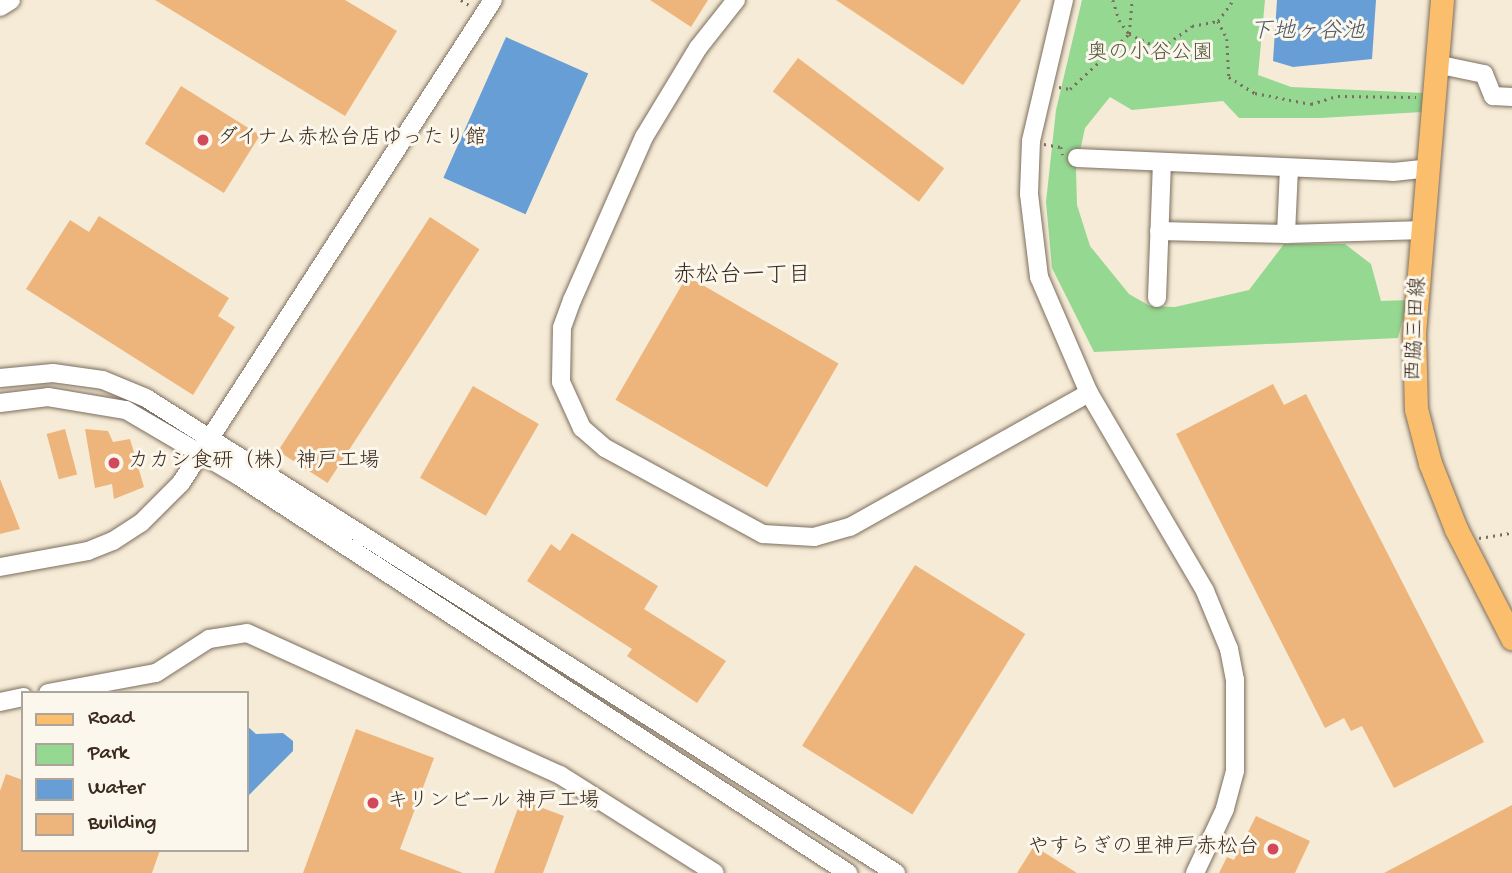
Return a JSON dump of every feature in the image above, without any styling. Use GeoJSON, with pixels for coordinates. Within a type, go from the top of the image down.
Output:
{"type":"FeatureCollection","features":[{"type":"Feature","properties":{"kind":"main road","name":"西脇三田線"},"geometry":{"type":"LineString","coordinates":[[1441,0],[1412,372],[1416,410],[1430,463],[1462,542],[1512,638]]}},
{"type":"Feature","properties":{"kind":"street"},"geometry":{"type":"LineString","coordinates":[[0,7],[10,0]]}},
{"type":"Feature","properties":{"kind":"street"},"geometry":{"type":"LineString","coordinates":[[0,567],[88,551],[113,541],[163,503],[207,447],[493,0]]}},
{"type":"Feature","properties":{"kind":"street"},"geometry":{"type":"LineString","coordinates":[[736,0],[698,48],[644,136],[572,300],[562,328],[561,382],[582,428],[605,448],[763,534],[814,537],[850,527],[1089,393]]}},
{"type":"Feature","properties":{"kind":"street"},"geometry":{"type":"LineString","coordinates":[[1064,0],[1031,141],[1029,194],[1039,276],[1089,393],[1205,591],[1229,649],[1239,711],[1236,771],[1225,809],[1195,873]]}},
{"type":"Feature","properties":{"kind":"street"},"geometry":{"type":"LineString","coordinates":[[1436,64],[1484,74],[1493,96],[1512,97]]}},
{"type":"Feature","properties":{"kind":"street"},"geometry":{"type":"LineString","coordinates":[[1070,158],[1289,169],[1430,168]]}},
{"type":"Feature","properties":{"kind":"street"},"geometry":{"type":"LineString","coordinates":[[1157,298],[1161,164]]}},
{"type":"Feature","properties":{"kind":"street"},"geometry":{"type":"LineString","coordinates":[[1286,234],[1289,169]]}},
{"type":"Feature","properties":{"kind":"street"},"geometry":{"type":"LineString","coordinates":[[1159,231],[1286,234],[1424,230]]}},
{"type":"Feature","properties":{"kind":"street"},"geometry":{"type":"LineString","coordinates":[[0,378],[53,373],[103,380],[146,398],[207,447],[848,873]]}},
{"type":"Feature","properties":{"kind":"street"},"geometry":{"type":"LineString","coordinates":[[0,403],[48,397],[126,410],[207,447],[896,873]]}},
{"type":"Feature","properties":{"kind":"street"},"geometry":{"type":"LineString","coordinates":[[59,691],[156,673],[209,639],[247,633],[560,775],[715,873]]}},
{"type":"Feature","properties":{"kind":"street"},"geometry":{"type":"LineString","coordinates":[[0,702],[21,697]]}},
{"type":"Feature","properties":{"kind":"path"},"geometry":{"type":"LineString","coordinates":[[1113,0],[1119,20],[1129,34],[1155,46],[1175,40],[1192,26],[1218,21],[1233,0]]}},
{"type":"Feature","properties":{"kind":"path"},"geometry":{"type":"LineString","coordinates":[[1042,85],[1070,89],[1129,34],[1132,0]]}},
{"type":"Feature","properties":{"kind":"path"},"geometry":{"type":"LineString","coordinates":[[1218,21],[1227,39],[1229,78],[1255,93],[1311,104],[1338,96],[1433,99]]}},
{"type":"Feature","properties":{"kind":"path"},"geometry":{"type":"LineString","coordinates":[[1031,141],[1061,147],[1070,158]]}},
{"type":"Feature","properties":{"kind":"path"},"geometry":{"type":"LineString","coordinates":[[1462,542],[1512,533]]}},
{"type":"Feature","properties":{"kind":"green space","name":"奥の小谷公園"},"geometry":{"type":"Polygon","coordinates":[[[1082,0],[1265,0],[1258,75],[1291,87],[1424,93],[1422,112],[1320,118],[1239,118],[1223,101],[1132,110],[1110,97],[1085,128],[1076,170],[1077,205],[1090,246],[1129,294],[1150,306],[1175,307],[1249,290],[1284,244],[1345,244],[1371,264],[1381,301],[1408,300],[1398,338],[1094,352],[1052,268],[1046,202],[1056,110],[1082,0]]]}},
{"type":"Feature","properties":{"kind":"water","name":"下地ヶ谷池"},"geometry":{"type":"Polygon","coordinates":[[[1277,0],[1376,0],[1372,59],[1293,67],[1273,61],[1277,0]]]}},
{"type":"Feature","properties":{"kind":"water"},"geometry":{"type":"Polygon","coordinates":[[[506,37],[588,74],[526,214],[443,178],[506,37]]]}},
{"type":"Feature","properties":{"kind":"water"},"geometry":{"type":"Polygon","coordinates":[[[248,727],[256,734],[283,733],[293,741],[293,751],[248,796],[248,727]]]}},
{"type":"Feature","properties":{"kind":"building"},"geometry":{"type":"Polygon","coordinates":[[[155,0],[345,0],[397,31],[345,116],[155,0]]]}},
{"type":"Feature","properties":{"kind":"building"},"geometry":{"type":"Polygon","coordinates":[[[650,0],[708,0],[691,27],[650,0]]]}},
{"type":"Feature","properties":{"kind":"building"},"geometry":{"type":"Polygon","coordinates":[[[836,0],[1021,0],[963,85],[836,0]]]}},
{"type":"Feature","properties":{"kind":"building"},"geometry":{"type":"Polygon","coordinates":[[[798,58],[944,168],[919,202],[773,92],[798,58]]]}},
{"type":"Feature","properties":{"kind":"building","name":"ダイナム赤松台店ゆったり館"},"geometry":{"type":"Polygon","coordinates":[[[181,86],[260,135],[224,193],[145,144],[181,86]]]}},
{"type":"Feature","properties":{"kind":"building"},"geometry":{"type":"Polygon","coordinates":[[[99,216],[229,298],[218,316],[235,327],[193,395],[26,289],[70,220],[89,232],[99,216]]]}},
{"type":"Feature","properties":{"kind":"building"},"geometry":{"type":"Polygon","coordinates":[[[430,217],[479,249],[328,483],[278,451],[430,217]]]}},
{"type":"Feature","properties":{"kind":"building"},"geometry":{"type":"Polygon","coordinates":[[[687,276],[839,364],[767,487],[616,400],[687,276]]]}},
{"type":"Feature","properties":{"kind":"building"},"geometry":{"type":"Polygon","coordinates":[[[1273,384],[1284,405],[1306,394],[1484,742],[1394,788],[1362,726],[1351,731],[1344,718],[1325,728],[1176,434],[1273,384]]]}},
{"type":"Feature","properties":{"kind":"building"},"geometry":{"type":"Polygon","coordinates":[[[473,386],[539,424],[486,516],[420,478],[473,386]]]}},
{"type":"Feature","properties":{"kind":"building"},"geometry":{"type":"Polygon","coordinates":[[[65,429],[77,474],[59,479],[47,434],[65,429]]]}},
{"type":"Feature","properties":{"kind":"building","name":"カカシ食研（株）神戸工場"},"geometry":{"type":"Polygon","coordinates":[[[85,429],[108,431],[113,442],[130,439],[144,487],[114,499],[112,484],[95,488],[85,429]]]}},
{"type":"Feature","properties":{"kind":"building"},"geometry":{"type":"Polygon","coordinates":[[[0,479],[20,529],[0,534],[0,479]]]}},
{"type":"Feature","properties":{"kind":"building"},"geometry":{"type":"Polygon","coordinates":[[[572,533],[658,586],[644,609],[726,661],[697,703],[627,656],[632,649],[527,581],[551,544],[560,551],[572,533]]]}},
{"type":"Feature","properties":{"kind":"building"},"geometry":{"type":"Polygon","coordinates":[[[915,565],[1025,634],[912,815],[802,746],[915,565]]]}},
{"type":"Feature","properties":{"kind":"building","name":"キリンビール 神戸工場"},"geometry":{"type":"Polygon","coordinates":[[[356,729],[434,758],[400,849],[463,873],[303,873],[356,729]]]}},
{"type":"Feature","properties":{"kind":"building"},"geometry":{"type":"Polygon","coordinates":[[[6,774],[21,779],[21,852],[159,852],[152,873],[0,873],[0,791],[6,774]]]}},
{"type":"Feature","properties":{"kind":"building","name":"キリンビール 神戸工場"},"geometry":{"type":"Polygon","coordinates":[[[521,800],[564,816],[543,873],[494,873],[521,800]]]}},
{"type":"Feature","properties":{"kind":"building"},"geometry":{"type":"Polygon","coordinates":[[[1512,805],[1512,873],[1384,873],[1512,805]]]}},
{"type":"Feature","properties":{"kind":"building","name":"やすらぎの里神戸赤松台"},"geometry":{"type":"Polygon","coordinates":[[[1256,816],[1310,841],[1295,873],[1219,873],[1227,857],[1234,860],[1256,816]]]}},
{"type":"Feature","properties":{"kind":"building"},"geometry":{"type":"Polygon","coordinates":[[[1034,846],[1077,873],[1017,873],[1034,846]]]}},
{"type":"Feature","properties":{"kind":"place","name":"ダイナム赤松台店ゆったり館"},"geometry":{"type":"Point","coordinates":[203,140]}},
{"type":"Feature","properties":{"kind":"place","name":"カカシ食研（株）神戸工場"},"geometry":{"type":"Point","coordinates":[114,463]}},
{"type":"Feature","properties":{"kind":"place","name":"キリンビール 神戸工場"},"geometry":{"type":"Point","coordinates":[373,803]}},
{"type":"Feature","properties":{"kind":"place","name":"やすらぎの里神戸赤松台"},"geometry":{"type":"Point","coordinates":[1273,849]}},
{"type":"Feature","properties":{"kind":"district","name":"赤松台一丁目"},"geometry":{"type":"Point","coordinates":[742,277]}}]}
